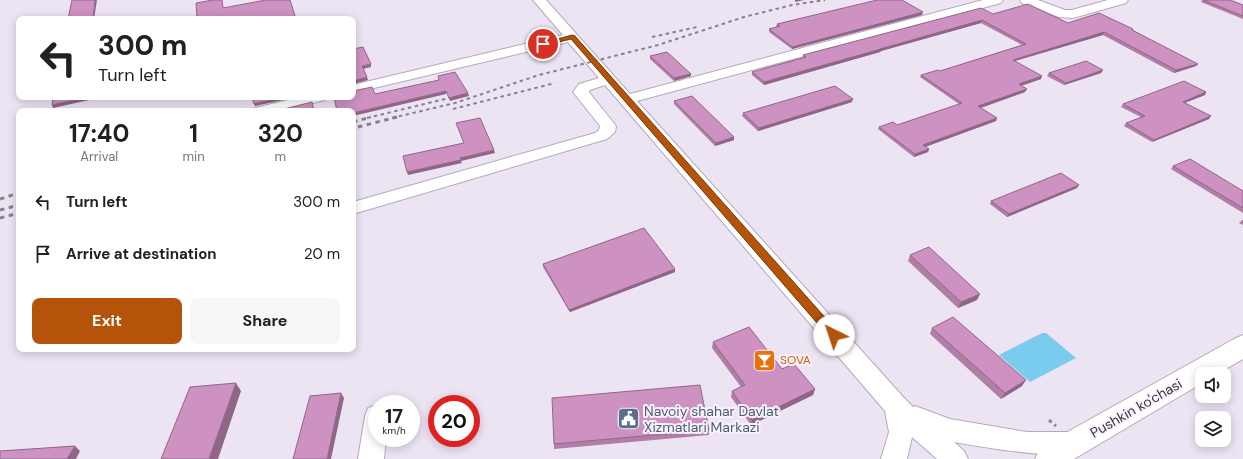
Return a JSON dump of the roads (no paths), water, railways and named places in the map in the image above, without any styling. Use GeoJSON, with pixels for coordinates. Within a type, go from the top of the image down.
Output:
{"type":"FeatureCollection","features":[{"type":"Feature","properties":{"kind":"main road","name":"Pushkin ko'chasi"},"geometry":{"type":"LineString","coordinates":[[1061,452],[1243,346]]}},
{"type":"Feature","properties":{"kind":"street"},"geometry":{"type":"LineString","coordinates":[[539,0],[610,79],[896,407],[955,459]]}},
{"type":"Feature","properties":{"kind":"street"},"geometry":{"type":"LineString","coordinates":[[627,99],[997,0]]}},
{"type":"Feature","properties":{"kind":"street"},"geometry":{"type":"LineString","coordinates":[[1026,0],[1064,14],[1074,14],[1122,0]]}},
{"type":"Feature","properties":{"kind":"street"},"geometry":{"type":"LineString","coordinates":[[356,88],[572,37]]}},
{"type":"Feature","properties":{"kind":"street"},"geometry":{"type":"LineString","coordinates":[[356,207],[601,136],[607,132],[608,126],[581,92],[584,87],[610,79]]}},
{"type":"Feature","properties":{"kind":"street"},"geometry":{"type":"LineString","coordinates":[[274,108],[307,100]]}},
{"type":"Feature","properties":{"kind":"street"},"geometry":{"type":"LineString","coordinates":[[896,407],[923,421],[950,430],[1027,444],[1061,452]]}},
{"type":"Feature","properties":{"kind":"street"},"geometry":{"type":"LineString","coordinates":[[894,459],[901,432],[896,407]]}},
{"type":"Feature","properties":{"kind":"street"},"geometry":{"type":"LineString","coordinates":[[371,459],[373,447]]}},
{"type":"Feature","properties":{"kind":"water"},"geometry":{"type":"Polygon","coordinates":[[[1042,333],[1046,333],[1076,358],[1030,382],[999,355],[1042,333]]]}},
{"type":"Feature","properties":{"kind":"railway"},"geometry":{"type":"LineString","coordinates":[[392,118],[455,103],[539,75],[658,45],[744,17],[792,5],[825,0]]}},
{"type":"Feature","properties":{"kind":"railway"},"geometry":{"type":"LineString","coordinates":[[652,37],[697,27]]}},
{"type":"Feature","properties":{"kind":"railway"},"geometry":{"type":"LineString","coordinates":[[453,109],[555,83]]}},
{"type":"Feature","properties":{"kind":"railway"},"geometry":{"type":"LineString","coordinates":[[370,117],[449,98]]}},
{"type":"Feature","properties":{"kind":"railway"},"geometry":{"type":"LineString","coordinates":[[356,121],[370,117]]}},
{"type":"Feature","properties":{"kind":"railway"},"geometry":{"type":"LineString","coordinates":[[358,127],[397,117]]}},
{"type":"Feature","properties":{"kind":"railway"},"geometry":{"type":"LineString","coordinates":[[0,199],[16,194]]}},
{"type":"Feature","properties":{"kind":"railway"},"geometry":{"type":"LineString","coordinates":[[0,210],[16,206]]}},
{"type":"Feature","properties":{"kind":"railway"},"geometry":{"type":"LineString","coordinates":[[0,218],[16,214]]}},
{"type":"Feature","properties":{"kind":"place","name":"SOVA"},"geometry":{"type":"Point","coordinates":[764,360]}},
{"type":"Feature","properties":{"kind":"place","name":"Navoiy shahar Davlat Xizmatlari Markazi"},"geometry":{"type":"Point","coordinates":[629,419]}}]}
